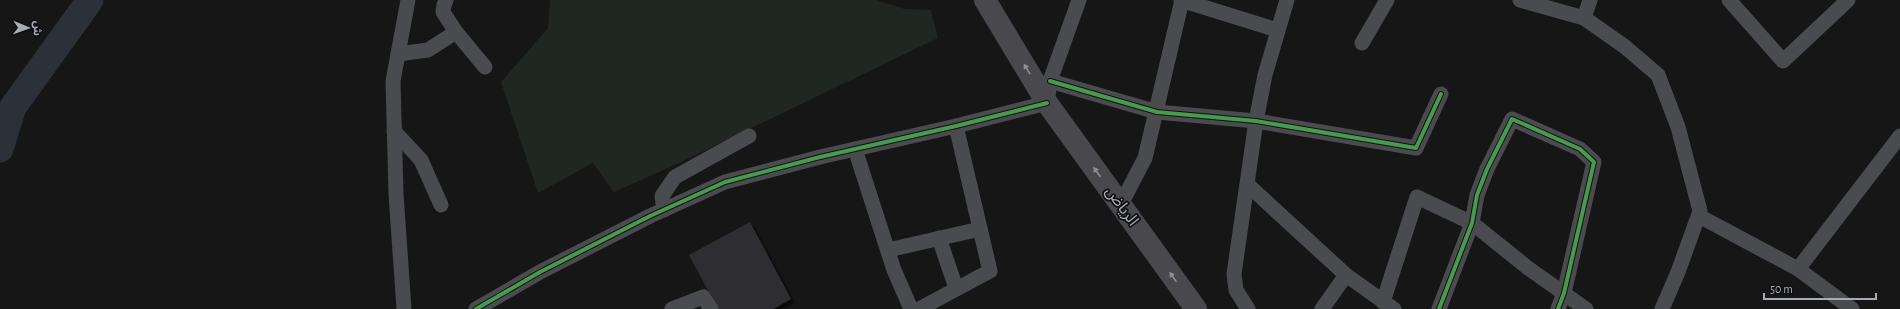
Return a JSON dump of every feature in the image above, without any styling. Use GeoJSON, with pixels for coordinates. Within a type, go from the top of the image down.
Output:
{"type":"FeatureCollection","features":[{"type":"Feature","properties":{"kind":"street"},"geometry":{"type":"LineString","coordinates":[[404,309],[396,194],[393,81],[408,0]]}},
{"type":"Feature","properties":{"kind":"street"},"geometry":{"type":"LineString","coordinates":[[446,0],[442,12],[485,68]]}},
{"type":"Feature","properties":{"kind":"street"},"geometry":{"type":"LineString","coordinates":[[970,0],[987,5]]}},
{"type":"Feature","properties":{"kind":"street"},"geometry":{"type":"LineString","coordinates":[[476,309],[540,272],[664,210],[725,182],[1047,103],[1050,82],[1079,0]]}},
{"type":"Feature","properties":{"kind":"street"},"geometry":{"type":"LineString","coordinates":[[1121,204],[1145,158],[1182,0],[1277,30]]}},
{"type":"Feature","properties":{"kind":"street"},"geometry":{"type":"LineString","coordinates":[[1248,309],[1236,290],[1234,274],[1256,121],[1265,76],[1277,30],[1287,0]]}},
{"type":"Feature","properties":{"kind":"street"},"geometry":{"type":"LineString","coordinates":[[1362,43],[1387,0]]}},
{"type":"Feature","properties":{"kind":"street"},"geometry":{"type":"LineString","coordinates":[[1520,0],[1584,18],[1624,46],[1658,75],[1678,127],[1700,211],[1678,272],[1662,309]]}},
{"type":"Feature","properties":{"kind":"street"},"geometry":{"type":"LineString","coordinates":[[1584,18],[1590,0]]}},
{"type":"Feature","properties":{"kind":"street"},"geometry":{"type":"LineString","coordinates":[[1729,0],[1783,61],[1848,0]]}},
{"type":"Feature","properties":{"kind":"street","name":"الرياض"},"geometry":{"type":"LineString","coordinates":[[987,5],[1047,103],[1196,309]]}},
{"type":"Feature","properties":{"kind":"street"},"geometry":{"type":"LineString","coordinates":[[398,54],[428,50],[456,32]]}},
{"type":"Feature","properties":{"kind":"street"},"geometry":{"type":"LineString","coordinates":[[1050,82],[1157,112],[1256,121],[1416,148],[1441,94]]}},
{"type":"Feature","properties":{"kind":"street"},"geometry":{"type":"LineString","coordinates":[[1439,309],[1472,223],[1477,195],[1512,119],[1580,149],[1594,162],[1564,294],[1558,309]]}},
{"type":"Feature","properties":{"kind":"street"},"geometry":{"type":"LineString","coordinates":[[919,309],[990,271],[956,126]]}},
{"type":"Feature","properties":{"kind":"street"},"geometry":{"type":"LineString","coordinates":[[394,130],[421,160],[440,205]]}},
{"type":"Feature","properties":{"kind":"street"},"geometry":{"type":"LineString","coordinates":[[664,210],[662,196],[675,177],[749,136]]}},
{"type":"Feature","properties":{"kind":"street"},"geometry":{"type":"LineString","coordinates":[[1798,269],[1900,136]]}},
{"type":"Feature","properties":{"kind":"street"},"geometry":{"type":"LineString","coordinates":[[856,149],[894,270],[911,309]]}},
{"type":"Feature","properties":{"kind":"street"},"geometry":{"type":"LineString","coordinates":[[1248,185],[1346,275],[1389,306],[1417,197],[1472,223],[1528,268],[1586,309]]}},
{"type":"Feature","properties":{"kind":"street"},"geometry":{"type":"LineString","coordinates":[[1699,216],[1798,269],[1852,309]]}},
{"type":"Feature","properties":{"kind":"street"},"geometry":{"type":"LineString","coordinates":[[888,250],[980,229]]}},
{"type":"Feature","properties":{"kind":"street"},"geometry":{"type":"LineString","coordinates":[[939,238],[956,288]]}},
{"type":"Feature","properties":{"kind":"street"},"geometry":{"type":"LineString","coordinates":[[1322,309],[1346,275]]}},
{"type":"Feature","properties":{"kind":"street"},"geometry":{"type":"LineString","coordinates":[[672,309],[703,297],[711,309]]}},
{"type":"Feature","properties":{"kind":"shaded area"},"geometry":{"type":"Polygon","coordinates":[[[550,0],[876,0],[905,9],[931,10],[938,38],[675,165],[614,192],[593,163],[538,193],[501,82],[548,28],[550,0]]]}},
{"type":"Feature","properties":{"kind":"building"},"geometry":{"type":"Polygon","coordinates":[[[750,222],[791,299],[773,309],[718,309],[689,255],[750,222]]]}},
{"type":"Feature","properties":{"kind":"waterway"},"geometry":{"type":"LineString","coordinates":[[0,149],[13,107],[90,0]]}},
{"type":"Feature","properties":{"kind":"cycle path"},"geometry":{"type":"LineString","coordinates":[[1050,81],[1157,112],[1256,121],[1416,148],[1441,94]]}},
{"type":"Feature","properties":{"kind":"cycle path"},"geometry":{"type":"LineString","coordinates":[[476,309],[540,272],[650,216],[725,182],[820,157],[956,126],[1047,103]]}},
{"type":"Feature","properties":{"kind":"cycle path"},"geometry":{"type":"LineString","coordinates":[[1439,309],[1472,223],[1477,195],[1487,169],[1512,119],[1580,149],[1594,162],[1564,293],[1558,309]]}}]}
